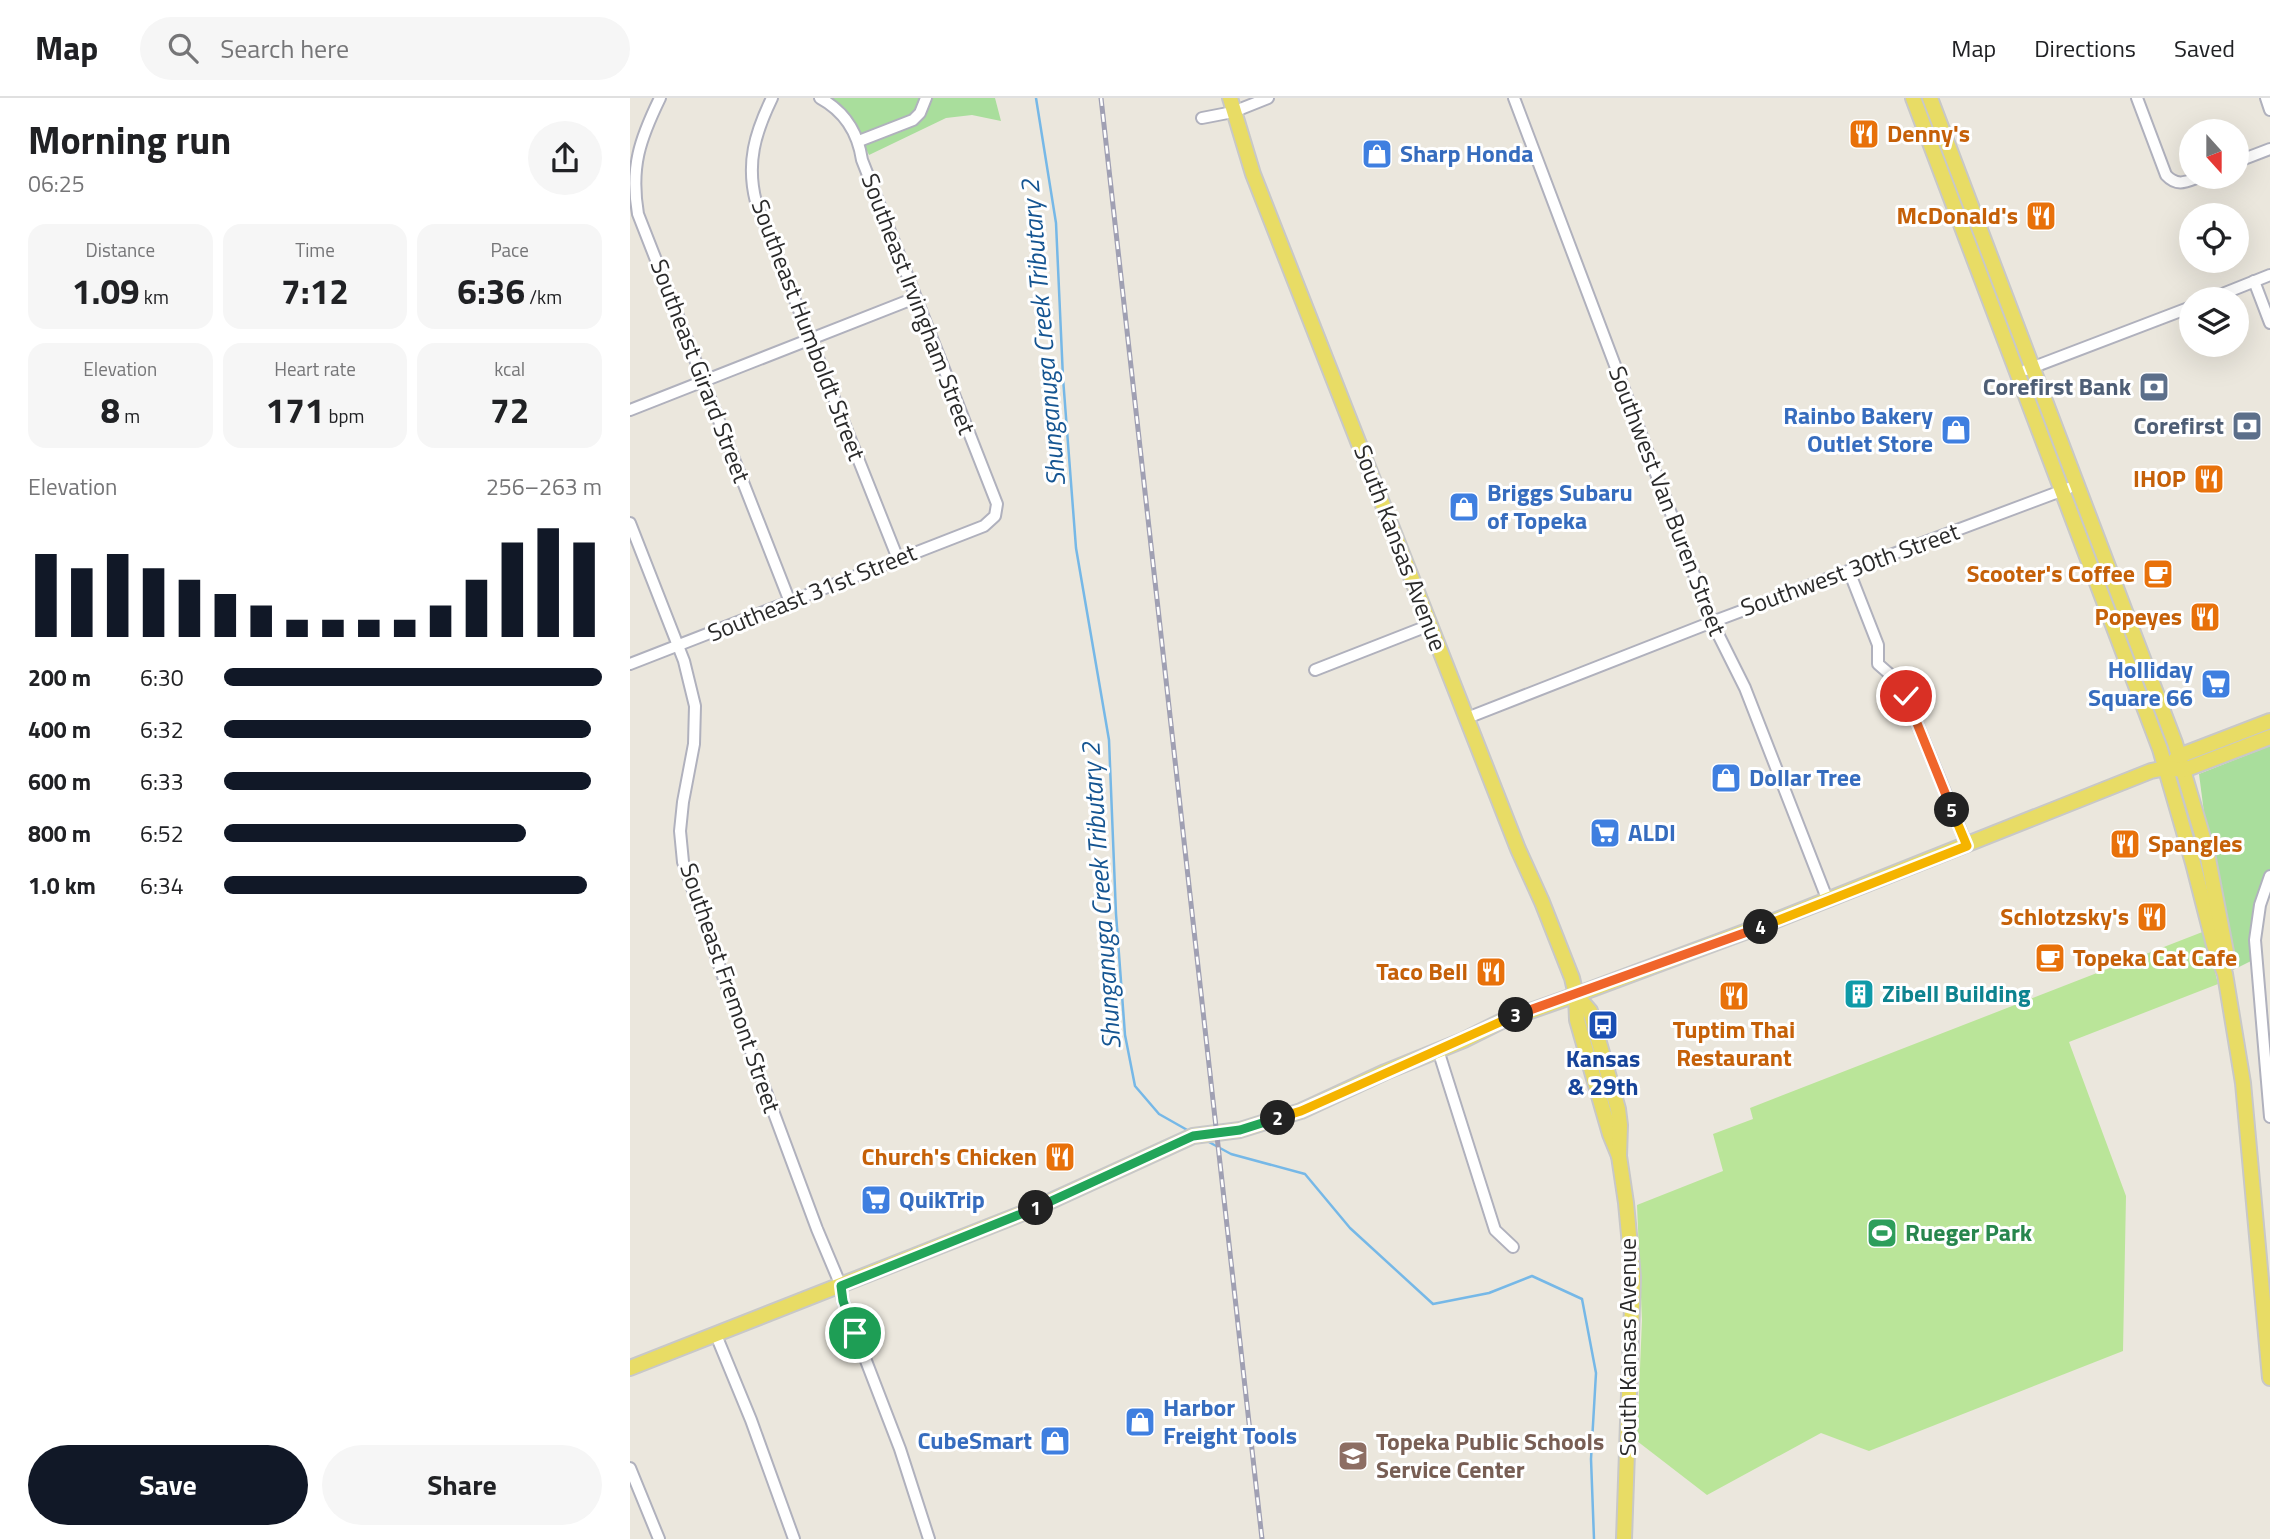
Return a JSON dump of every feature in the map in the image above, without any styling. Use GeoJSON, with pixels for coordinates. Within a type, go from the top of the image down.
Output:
{"type":"FeatureCollection","features":[{"type":"Feature","properties":{"kind":"main road"},"geometry":{"type":"LineString","coordinates":[[1913,98],[2166,768],[2214,945],[2225,974],[2243,1083],[2270,1378]]}},
{"type":"Feature","properties":{"kind":"main road"},"geometry":{"type":"LineString","coordinates":[[1930,98],[2179,756],[2210,864],[2226,952],[2225,974]]}},
{"type":"Feature","properties":{"kind":"main road","name":"South Kansas Avenue"},"geometry":{"type":"LineString","coordinates":[[1231,105],[1253,174],[1518,849],[1572,978],[1577,1020],[1610,1134],[1619,1156],[1626,1203],[1633,1278],[1625,1539]]}},
{"type":"Feature","properties":{"kind":"main road"},"geometry":{"type":"LineString","coordinates":[[1936,158],[1952,153]]}},
{"type":"Feature","properties":{"kind":"main road"},"geometry":{"type":"LineString","coordinates":[[2166,768],[2179,756],[2270,721]]}},
{"type":"Feature","properties":{"kind":"main road"},"geometry":{"type":"LineString","coordinates":[[630,1368],[1031,1210],[1193,1136],[1240,1130],[1301,1111],[1502,1021],[1828,901],[2151,771],[2166,768],[2184,771],[2270,737]]}},
{"type":"Feature","properties":{"kind":"street","name":"Southeast Girard Street"},"geometry":{"type":"LineString","coordinates":[[660,98],[638,148],[633,179],[636,205],[702,381],[790,602]]}},
{"type":"Feature","properties":{"kind":"street","name":"Southeast Humboldt Street"},"geometry":{"type":"LineString","coordinates":[[772,98],[754,142],[751,159],[752,188],[898,559]]}},
{"type":"Feature","properties":{"kind":"street","name":"Southeast Irvingham Street"},"geometry":{"type":"LineString","coordinates":[[820,98],[841,114],[859,141],[862,160],[997,504],[993,520]]}},
{"type":"Feature","properties":{"kind":"street"},"geometry":{"type":"LineString","coordinates":[[859,141],[913,120],[920,113],[926,98]]}},
{"type":"Feature","properties":{"kind":"street"},"geometry":{"type":"LineString","coordinates":[[1202,118],[1231,105],[1268,98]]}},
{"type":"Feature","properties":{"kind":"street","name":"Southwest Van Buren Street"},"geometry":{"type":"LineString","coordinates":[[1514,98],[1712,622],[1745,688],[1828,901]]}},
{"type":"Feature","properties":{"kind":"street"},"geometry":{"type":"LineString","coordinates":[[2137,98],[2164,172],[2171,180],[2179,182]]}},
{"type":"Feature","properties":{"kind":"street"},"geometry":{"type":"LineString","coordinates":[[2266,98],[2270,110]]}},
{"type":"Feature","properties":{"kind":"street"},"geometry":{"type":"LineString","coordinates":[[2249,157],[2270,149]]}},
{"type":"Feature","properties":{"kind":"street"},"geometry":{"type":"LineString","coordinates":[[2239,287],[2270,275]]}},
{"type":"Feature","properties":{"kind":"street"},"geometry":{"type":"LineString","coordinates":[[2254,281],[2270,323]]}},
{"type":"Feature","properties":{"kind":"street"},"geometry":{"type":"LineString","coordinates":[[630,410],[915,298]]}},
{"type":"Feature","properties":{"kind":"street"},"geometry":{"type":"LineString","coordinates":[[2016,373],[2179,312]]}},
{"type":"Feature","properties":{"kind":"street","name":"Southwest 30th Street"},"geometry":{"type":"LineString","coordinates":[[1467,718],[1712,622],[2077,485]]}},
{"type":"Feature","properties":{"kind":"street","name":"Southeast 31st Street"},"geometry":{"type":"LineString","coordinates":[[630,664],[984,526],[993,520]]}},
{"type":"Feature","properties":{"kind":"street","name":"Southeast Fremont Street"},"geometry":{"type":"LineString","coordinates":[[630,523],[678,646],[689,677],[695,706],[696,725],[681,821],[683,862],[728,992],[841,1286],[843,1301],[900,1449],[929,1539]]}},
{"type":"Feature","properties":{"kind":"street"},"geometry":{"type":"LineString","coordinates":[[1849,571],[1878,645],[1878,664],[1901,684],[1967,846]]}},
{"type":"Feature","properties":{"kind":"street"},"geometry":{"type":"LineString","coordinates":[[1315,670],[1430,625]]}},
{"type":"Feature","properties":{"kind":"street"},"geometry":{"type":"LineString","coordinates":[[2270,876],[2257,917],[2255,950],[2270,1117]]}},
{"type":"Feature","properties":{"kind":"street"},"geometry":{"type":"LineString","coordinates":[[1438,1050],[1495,1230],[1513,1247]]}},
{"type":"Feature","properties":{"kind":"street"},"geometry":{"type":"LineString","coordinates":[[716,1335],[751,1420],[794,1539]]}},
{"type":"Feature","properties":{"kind":"street"},"geometry":{"type":"LineString","coordinates":[[630,1468],[659,1539]]}},
{"type":"Feature","properties":{"kind":"green space"},"geometry":{"type":"Polygon","coordinates":[[[829,98],[995,98],[1001,121],[972,115],[946,118],[869,155],[851,118],[829,98]]]}},
{"type":"Feature","properties":{"kind":"green space"},"geometry":{"type":"Polygon","coordinates":[[[2270,746],[2270,879],[2255,959],[2225,974],[2199,774],[2270,746]]]}},
{"type":"Feature","properties":{"kind":"green space","name":"Rueger Park"},"geometry":{"type":"Polygon","coordinates":[[[2205,931],[2218,984],[2069,1042],[2126,1196],[2123,1351],[1869,1451],[1821,1433],[1707,1495],[1637,1441],[1642,1320],[1637,1205],[1723,1171],[1713,1134],[1753,1119],[1750,1108],[2205,931]]]}},
{"type":"Feature","properties":{"kind":"waterway","name":"Shunganuga Creek Tributary 2"},"geometry":{"type":"LineString","coordinates":[[1036,98],[1056,223],[1063,378],[1076,548],[1109,740],[1116,914],[1125,1035],[1135,1086],[1159,1114],[1189,1131]]}},
{"type":"Feature","properties":{"kind":"waterway","name":"Shunganuga Creek Tributary 2"},"geometry":{"type":"LineString","coordinates":[[1207,1141],[1231,1154],[1305,1174],[1350,1228],[1433,1304],[1489,1293],[1532,1276],[1582,1299],[1596,1373],[1591,1459],[1594,1539]]}},
{"type":"Feature","properties":{"kind":"railway"},"geometry":{"type":"LineString","coordinates":[[1101,98],[1262,1539]]}},
{"type":"Feature","properties":{"kind":"place","name":"Denny's"},"geometry":{"type":"Point","coordinates":[1864,134]}},
{"type":"Feature","properties":{"kind":"place","name":"Sharp Honda"},"geometry":{"type":"Point","coordinates":[1377,154]}},
{"type":"Feature","properties":{"kind":"place","name":"McDonald's"},"geometry":{"type":"Point","coordinates":[2041,216]}},
{"type":"Feature","properties":{"kind":"place","name":"Corefirst Bank"},"geometry":{"type":"Point","coordinates":[2154,387]}},
{"type":"Feature","properties":{"kind":"place","name":"Corefirst"},"geometry":{"type":"Point","coordinates":[2247,426]}},
{"type":"Feature","properties":{"kind":"place","name":"Rainbo Bakery Outlet Store"},"geometry":{"type":"Point","coordinates":[1956,430]}},
{"type":"Feature","properties":{"kind":"place","name":"IHOP"},"geometry":{"type":"Point","coordinates":[2209,479]}},
{"type":"Feature","properties":{"kind":"place","name":"Briggs Subaru of Topeka"},"geometry":{"type":"Point","coordinates":[1464,507]}},
{"type":"Feature","properties":{"kind":"place","name":"Scooter's Coffee"},"geometry":{"type":"Point","coordinates":[2158,574]}},
{"type":"Feature","properties":{"kind":"place","name":"Popeyes"},"geometry":{"type":"Point","coordinates":[2205,617]}},
{"type":"Feature","properties":{"kind":"place","name":"Holliday Square 66"},"geometry":{"type":"Point","coordinates":[2216,684]}},
{"type":"Feature","properties":{"kind":"place","name":"Dollar Tree"},"geometry":{"type":"Point","coordinates":[1726,778]}},
{"type":"Feature","properties":{"kind":"place","name":"ALDI"},"geometry":{"type":"Point","coordinates":[1605,833]}},
{"type":"Feature","properties":{"kind":"place","name":"Spangles"},"geometry":{"type":"Point","coordinates":[2125,844]}},
{"type":"Feature","properties":{"kind":"place","name":"Schlotzsky's"},"geometry":{"type":"Point","coordinates":[2152,917]}},
{"type":"Feature","properties":{"kind":"place","name":"Topeka Cat Cafe"},"geometry":{"type":"Point","coordinates":[2050,958]}},
{"type":"Feature","properties":{"kind":"place","name":"Taco Bell"},"geometry":{"type":"Point","coordinates":[1491,972]}},
{"type":"Feature","properties":{"kind":"place","name":"Zibell Building"},"geometry":{"type":"Point","coordinates":[1859,994]}},
{"type":"Feature","properties":{"kind":"place","name":"Tuptim Thai Restaurant"},"geometry":{"type":"Point","coordinates":[1734,996]}},
{"type":"Feature","properties":{"kind":"place","name":"Kansas & 29th"},"geometry":{"type":"Point","coordinates":[1603,1025]}},
{"type":"Feature","properties":{"kind":"place","name":"Church's Chicken"},"geometry":{"type":"Point","coordinates":[1060,1157]}},
{"type":"Feature","properties":{"kind":"place","name":"QuikTrip"},"geometry":{"type":"Point","coordinates":[876,1200]}},
{"type":"Feature","properties":{"kind":"place","name":"Rueger Park"},"geometry":{"type":"Point","coordinates":[1882,1233]}},
{"type":"Feature","properties":{"kind":"place","name":"Harbor Freight Tools"},"geometry":{"type":"Point","coordinates":[1140,1422]}},
{"type":"Feature","properties":{"kind":"place","name":"CubeSmart"},"geometry":{"type":"Point","coordinates":[1055,1441]}},
{"type":"Feature","properties":{"kind":"place","name":"Topeka Public Schools Service Center"},"geometry":{"type":"Point","coordinates":[1353,1456]}},
{"type":"Feature","properties":{"kind":"route"},"geometry":{"type":"LineString","coordinates":[[855,1333],[843,1301],[841,1286],[1031,1210],[1193,1136],[1240,1130],[1301,1111],[1503,1021],[1967,846],[1906,696]]}}]}
